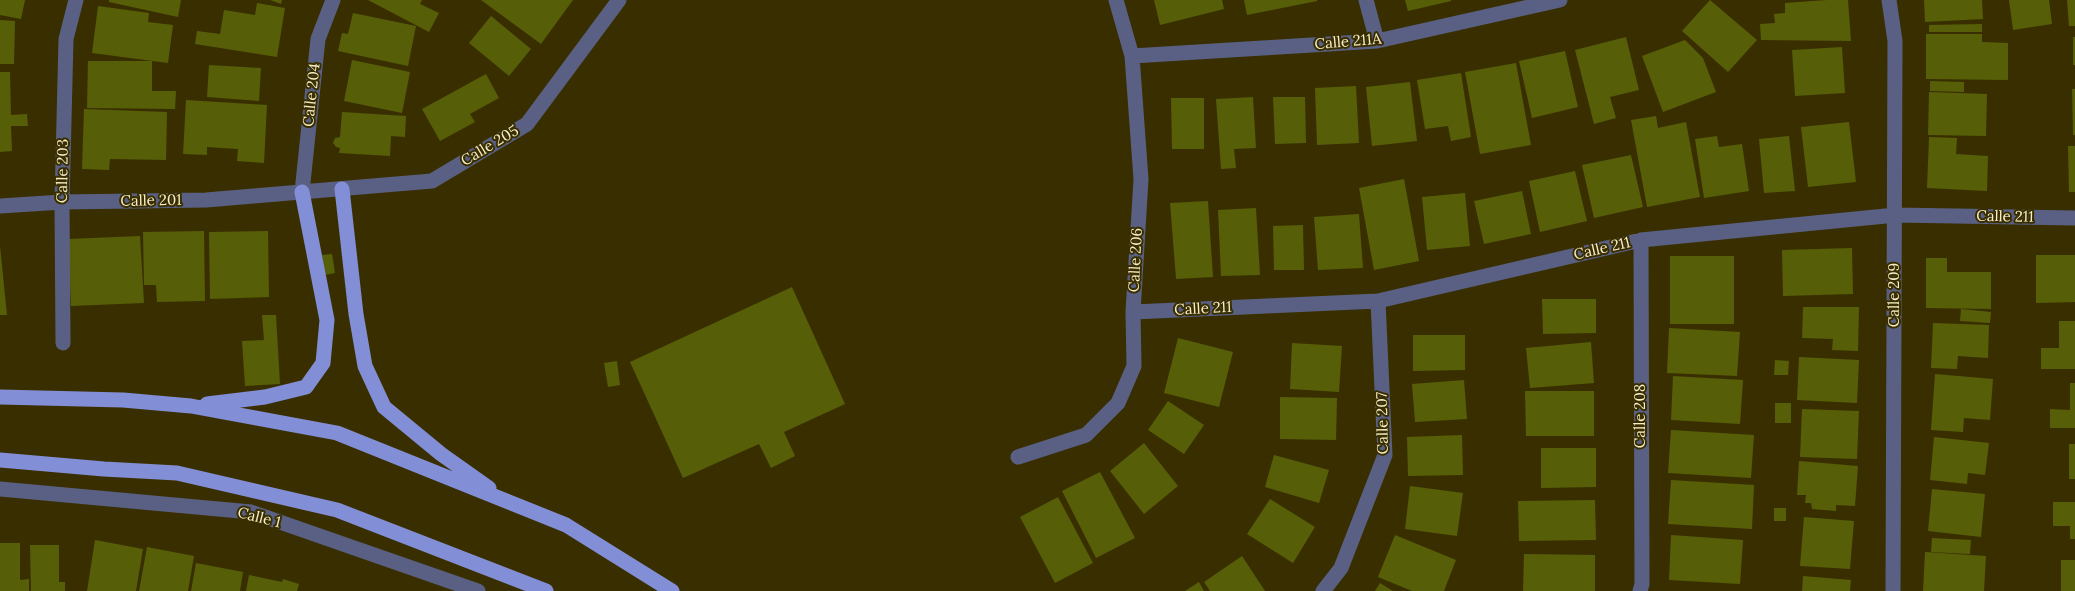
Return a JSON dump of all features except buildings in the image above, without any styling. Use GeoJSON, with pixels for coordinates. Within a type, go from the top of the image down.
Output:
{"type":"FeatureCollection","features":[{"type":"Feature","properties":{"kind":"main road"},"geometry":{"type":"LineString","coordinates":[[342,189],[356,314],[365,366],[384,407],[441,454],[509,502]]}},
{"type":"Feature","properties":{"kind":"main road"},"geometry":{"type":"LineString","coordinates":[[191,406],[266,397],[306,387],[323,362],[327,320],[302,192]]}},
{"type":"Feature","properties":{"kind":"main road"},"geometry":{"type":"LineString","coordinates":[[0,397],[123,400],[191,406],[337,433],[566,524],[672,591]]}},
{"type":"Feature","properties":{"kind":"main road"},"geometry":{"type":"LineString","coordinates":[[0,460],[177,473],[337,510],[546,591]]}},
{"type":"Feature","properties":{"kind":"street","name":"Calle 203"},"geometry":{"type":"LineString","coordinates":[[63,343],[62,202],[66,39],[76,0]]}},
{"type":"Feature","properties":{"kind":"street","name":"Calle 204"},"geometry":{"type":"LineString","coordinates":[[302,192],[318,39],[333,0]]}},
{"type":"Feature","properties":{"kind":"street","name":"Calle 205"},"geometry":{"type":"LineString","coordinates":[[302,192],[432,181],[528,124],[619,0]]}},
{"type":"Feature","properties":{"kind":"street","name":"Calle 206"},"geometry":{"type":"LineString","coordinates":[[1018,457],[1086,435],[1118,403],[1134,366],[1133,312],[1141,179],[1132,56],[1116,0]]}},
{"type":"Feature","properties":{"kind":"street"},"geometry":{"type":"LineString","coordinates":[[1366,0],[1377,41]]}},
{"type":"Feature","properties":{"kind":"street","name":"Calle 211A"},"geometry":{"type":"LineString","coordinates":[[1132,56],[1377,41],[1560,0]]}},
{"type":"Feature","properties":{"kind":"street","name":"Calle 209"},"geometry":{"type":"LineString","coordinates":[[1889,0],[1895,41],[1896,215],[1893,591]]}},
{"type":"Feature","properties":{"kind":"street","name":"Calle 201"},"geometry":{"type":"LineString","coordinates":[[0,206],[62,202],[206,200],[302,192]]}},
{"type":"Feature","properties":{"kind":"street","name":"Calle 211"},"geometry":{"type":"LineString","coordinates":[[1133,312],[1378,301],[1641,240],[1896,215],[2075,218]]}},
{"type":"Feature","properties":{"kind":"street","name":"Calle 208"},"geometry":{"type":"LineString","coordinates":[[1640,591],[1642,584],[1641,240]]}},
{"type":"Feature","properties":{"kind":"street","name":"Calle 207"},"geometry":{"type":"LineString","coordinates":[[1323,591],[1340,568],[1386,456],[1378,301]]}},
{"type":"Feature","properties":{"kind":"street","name":"Calle 1"},"geometry":{"type":"LineString","coordinates":[[0,489],[251,512],[478,591]]}}]}
